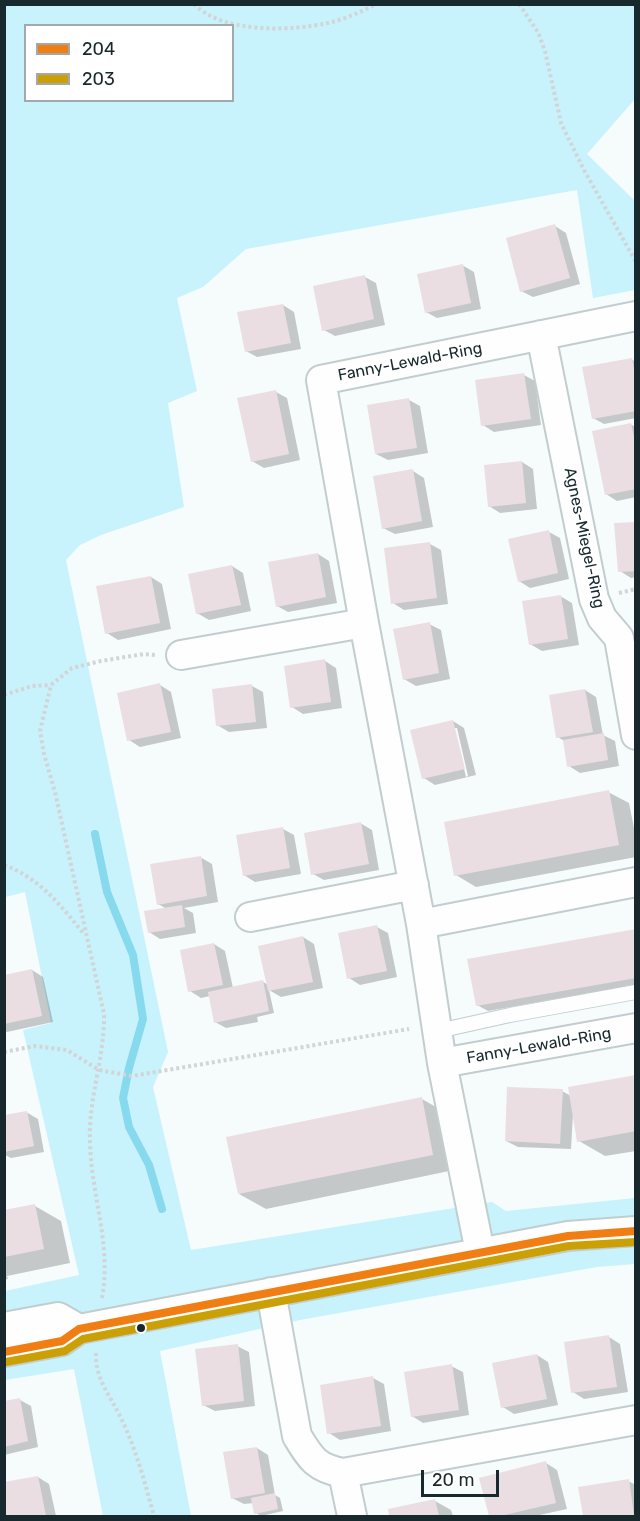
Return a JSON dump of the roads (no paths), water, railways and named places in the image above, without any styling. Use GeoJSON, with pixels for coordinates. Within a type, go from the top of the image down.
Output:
{"type":"FeatureCollection","features":[{"type":"Feature","properties":{"kind":"street","name":"Fanny-Lewald-Ring"},"geometry":{"type":"LineString","coordinates":[[480,1252],[442,1063],[422,924],[364,623],[321,380],[636,316]]}},
{"type":"Feature","properties":{"kind":"street","name":"Agnes-Miegel-Ring"},"geometry":{"type":"LineString","coordinates":[[541,336],[594,599],[602,618],[619,638],[636,735]]}},
{"type":"Feature","properties":{"kind":"street"},"geometry":{"type":"LineString","coordinates":[[181,655],[364,623]]}},
{"type":"Feature","properties":{"kind":"street"},"geometry":{"type":"LineString","coordinates":[[422,924],[636,882]]}},
{"type":"Feature","properties":{"kind":"street"},"geometry":{"type":"LineString","coordinates":[[250,917],[414,885]]}},
{"type":"Feature","properties":{"kind":"street","name":"Fanny-Lewald-Ring"},"geometry":{"type":"LineString","coordinates":[[442,1063],[636,1028]]}},
{"type":"Feature","properties":{"kind":"street"},"geometry":{"type":"LineString","coordinates":[[4,1352],[62,1341],[88,1327],[568,1236],[636,1231]]}},
{"type":"Feature","properties":{"kind":"street"},"geometry":{"type":"LineString","coordinates":[[271,1292],[297,1436],[308,1455],[324,1470],[343,1473],[636,1420]]}},
{"type":"Feature","properties":{"kind":"street"},"geometry":{"type":"LineString","coordinates":[[4,1327],[58,1317],[88,1327]]}},
{"type":"Feature","properties":{"kind":"street"},"geometry":{"type":"LineString","coordinates":[[343,1473],[352,1516]]}},
{"type":"Feature","properties":{"kind":"lane"},"geometry":{"type":"LineString","coordinates":[[437,1028],[636,992]]}},
{"type":"Feature","properties":{"kind":"waterway"},"geometry":{"type":"LineString","coordinates":[[95,834],[107,892],[133,955],[143,1019],[123,1098],[129,1127],[149,1165],[162,1209]]}}]}
